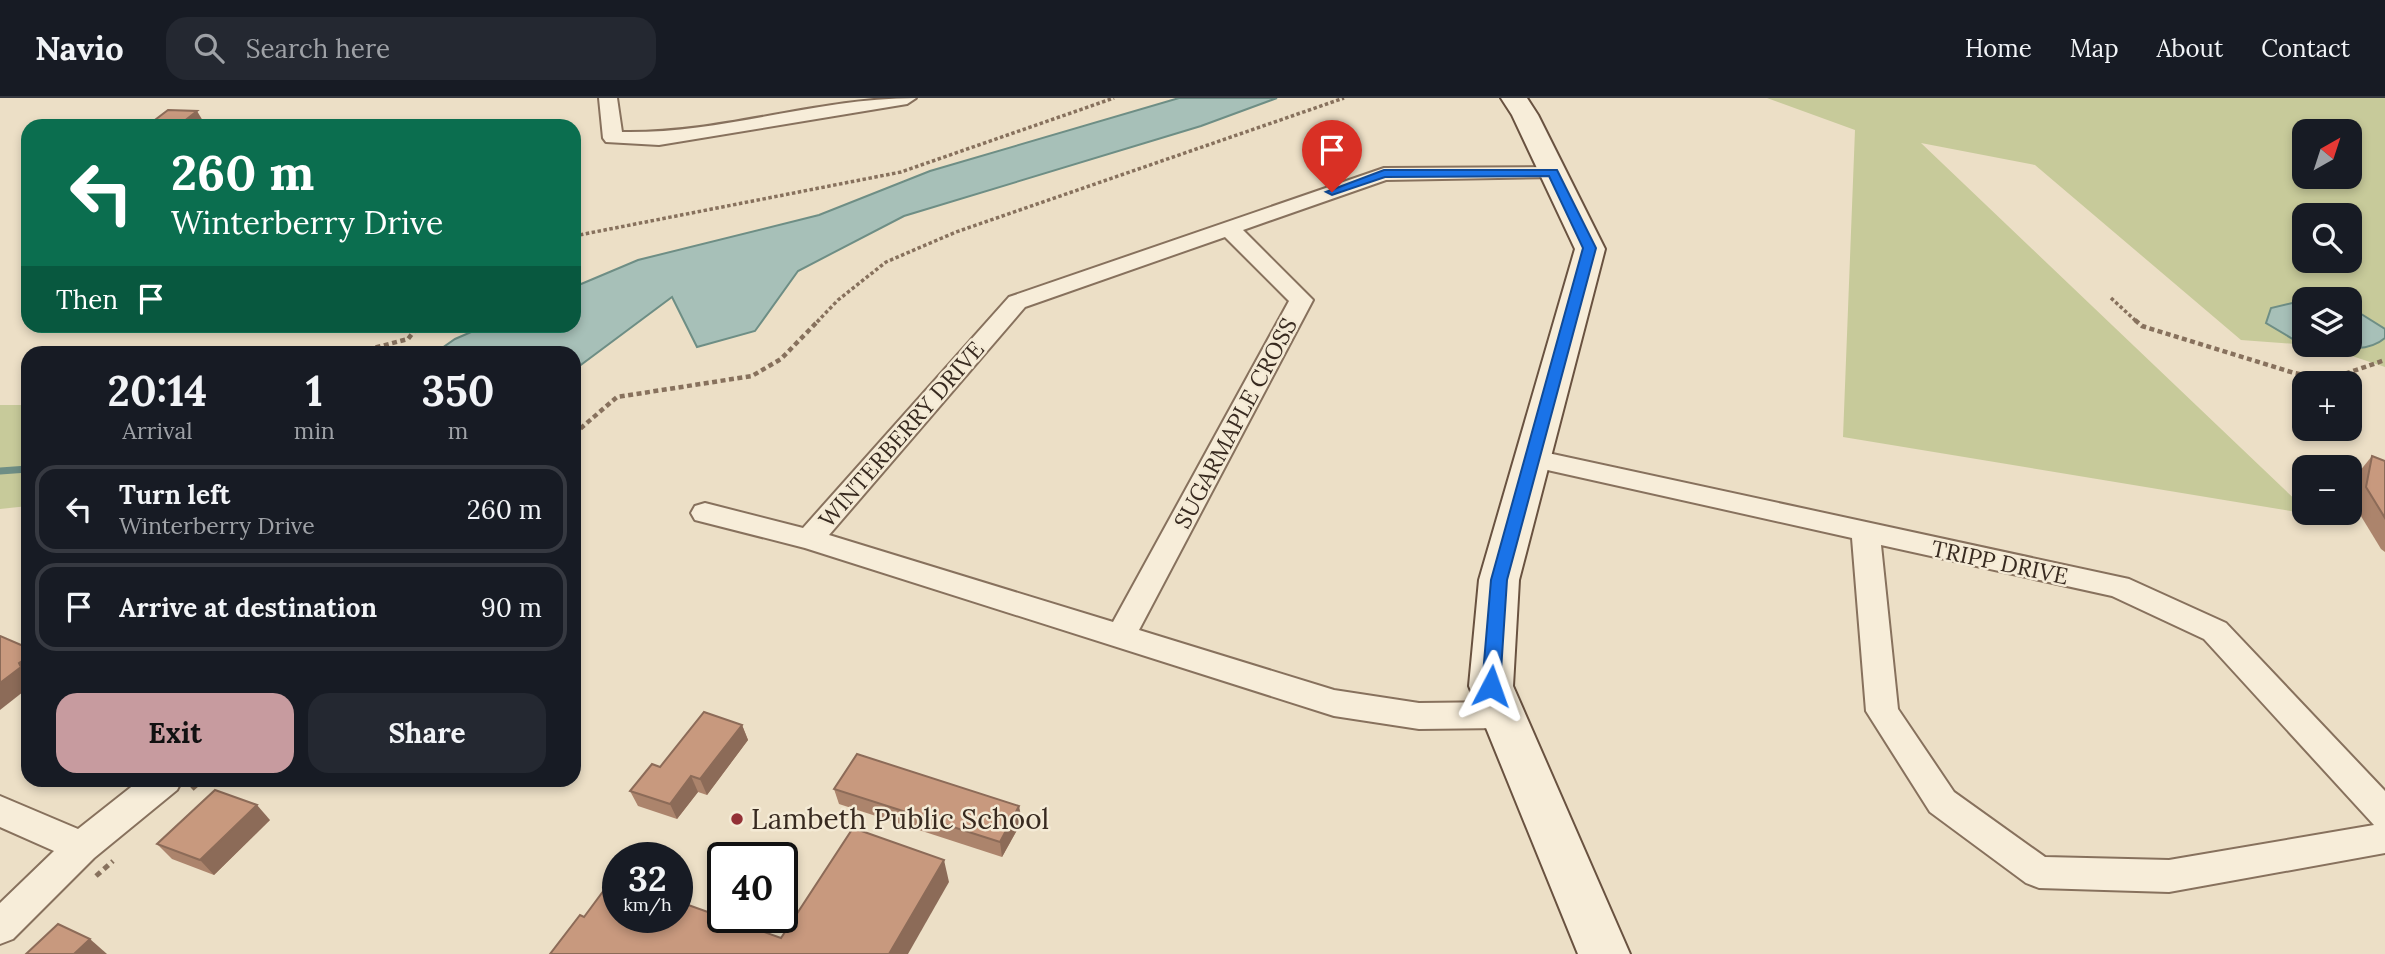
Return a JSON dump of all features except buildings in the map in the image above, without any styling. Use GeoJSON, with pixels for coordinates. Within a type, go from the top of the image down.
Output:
{"type":"FeatureCollection","features":[{"type":"Feature","properties":{"kind":"street"},"geometry":{"type":"LineString","coordinates":[[608,98],[613,138],[659,139],[908,98]]}},
{"type":"Feature","properties":{"kind":"street"},"geometry":{"type":"LineString","coordinates":[[1514,98],[1525,115],[1590,248],[1499,580],[1491,686],[1604,954]]}},
{"type":"Feature","properties":{"kind":"street","name":"WINTERBERRY DRIVE"},"geometry":{"type":"LineString","coordinates":[[1502,715],[1419,716],[1334,703],[808,539],[1017,302],[1384,174],[1553,173]]}},
{"type":"Feature","properties":{"kind":"street","name":"SUGARMAPLE CROSS"},"geometry":{"type":"LineString","coordinates":[[1121,637],[1301,300],[1228,227]]}},
{"type":"Feature","properties":{"kind":"street","name":"TRIPP DRIVE"},"geometry":{"type":"LineString","coordinates":[[1534,459],[2119,587],[2215,631],[2385,814]]}},
{"type":"Feature","properties":{"kind":"street"},"geometry":{"type":"LineString","coordinates":[[705,513],[808,539]]}},
{"type":"Feature","properties":{"kind":"street"},"geometry":{"type":"LineString","coordinates":[[1866,533],[1882,710],[1942,802],[2039,872],[2169,876],[2385,838]]}},
{"type":"Feature","properties":{"kind":"street"},"geometry":{"type":"LineString","coordinates":[[0,927],[82,847],[174,790]]}},
{"type":"Feature","properties":{"kind":"street"},"geometry":{"type":"LineString","coordinates":[[0,811],[82,847]]}},
{"type":"Feature","properties":{"kind":"path"},"geometry":{"type":"LineString","coordinates":[[581,235],[901,172],[1114,98]]}},
{"type":"Feature","properties":{"kind":"path"},"geometry":{"type":"LineString","coordinates":[[581,428],[617,397],[752,376],[781,359],[838,300],[886,262],[956,232],[1294,118],[1344,98]]}},
{"type":"Feature","properties":{"kind":"path"},"geometry":{"type":"LineString","coordinates":[[2111,298],[2142,326],[2294,373],[2330,379],[2385,360]]}},
{"type":"Feature","properties":{"kind":"path"},"geometry":{"type":"LineString","coordinates":[[381,346],[408,339],[413,333]]}},
{"type":"Feature","properties":{"kind":"path"},"geometry":{"type":"LineString","coordinates":[[92,880],[122,853]]}},
{"type":"Feature","properties":{"kind":"green space"},"geometry":{"type":"Polygon","coordinates":[[[1767,98],[2385,98],[2385,367],[2355,357],[2362,357],[2362,287],[2292,287],[2292,344],[2241,340],[2035,165],[1921,143],[2292,497],[2292,511],[1843,437],[1855,130],[1767,98]]]}},
{"type":"Feature","properties":{"kind":"green space"},"geometry":{"type":"Polygon","coordinates":[[[0,405],[21,405],[21,507],[0,509],[0,405]]]}},
{"type":"Feature","properties":{"kind":"water"},"geometry":{"type":"Polygon","coordinates":[[[1179,98],[1277,98],[1201,126],[904,216],[798,271],[755,331],[697,347],[672,297],[581,365],[581,346],[445,346],[469,333],[581,333],[581,284],[638,260],[819,215],[930,171],[1179,98]]]}},
{"type":"Feature","properties":{"kind":"water"},"geometry":{"type":"Polygon","coordinates":[[[2292,303],[2292,339],[2266,323],[2271,308],[2292,303]]]}},
{"type":"Feature","properties":{"kind":"water"},"geometry":{"type":"Polygon","coordinates":[[[2362,315],[2385,329],[2385,338],[2363,348],[2362,315]]]}},
{"type":"Feature","properties":{"kind":"waterway"},"geometry":{"type":"LineString","coordinates":[[0,471],[21,470]]}},
{"type":"Feature","properties":{"kind":"place","name":"Lambeth Public School"},"geometry":{"type":"Point","coordinates":[737,819]}},
{"type":"Feature","properties":{"kind":"route"},"geometry":{"type":"LineString","coordinates":[[1332,192],[1384,174],[1553,173],[1590,248],[1499,580],[1491,686]]}}]}
